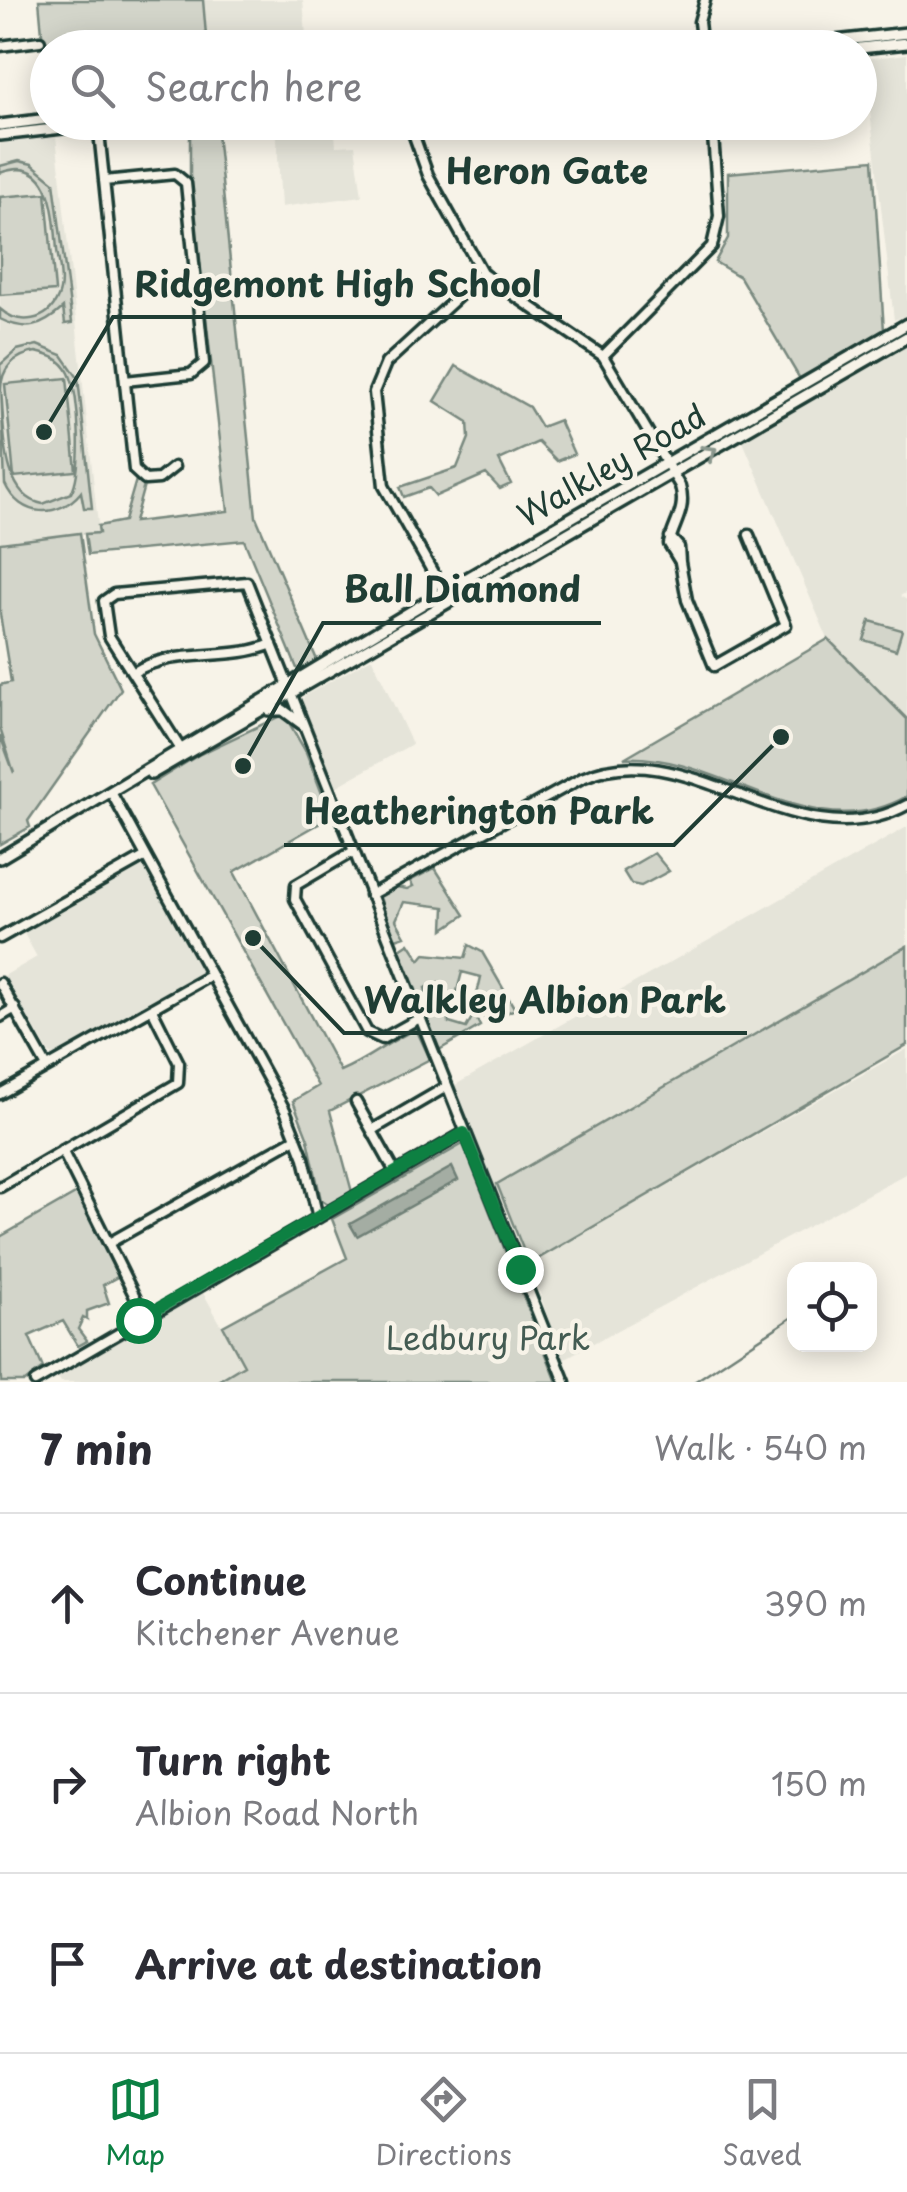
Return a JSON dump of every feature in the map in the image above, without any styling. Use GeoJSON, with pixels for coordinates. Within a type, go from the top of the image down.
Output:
{"type":"FeatureCollection","features":[{"type":"Feature","properties":{"kind":"main road"},"geometry":{"type":"LineString","coordinates":[[877,36],[907,33]]}},
{"type":"Feature","properties":{"kind":"main road"},"geometry":{"type":"LineString","coordinates":[[877,47],[907,44]]}},
{"type":"Feature","properties":{"kind":"main road"},"geometry":{"type":"LineString","coordinates":[[0,125],[30,121]]}},
{"type":"Feature","properties":{"kind":"main road"},"geometry":{"type":"LineString","coordinates":[[0,135],[30,131]]}},
{"type":"Feature","properties":{"kind":"main road","name":"Walkley Road"},"geometry":{"type":"LineString","coordinates":[[0,858],[139,778],[180,748],[289,691],[667,462],[907,324]]}},
{"type":"Feature","properties":{"kind":"main road","name":"Walkley Road"},"geometry":{"type":"LineString","coordinates":[[446,596],[674,473],[907,338]]}},
{"type":"Feature","properties":{"kind":"main road","name":"Walkley Road"},"geometry":{"type":"LineString","coordinates":[[139,778],[168,767],[266,710],[289,691]]}},
{"type":"Feature","properties":{"kind":"main road"},"geometry":{"type":"LineString","coordinates":[[266,710],[283,710],[302,724]]}},
{"type":"Feature","properties":{"kind":"street"},"geometry":{"type":"LineString","coordinates":[[701,30],[705,0]]}},
{"type":"Feature","properties":{"kind":"street"},"geometry":{"type":"LineString","coordinates":[[0,46],[30,42]]}},
{"type":"Feature","properties":{"kind":"street"},"geometry":{"type":"LineString","coordinates":[[100,140],[136,474],[145,480],[159,478],[174,468]]}},
{"type":"Feature","properties":{"kind":"street"},"geometry":{"type":"LineString","coordinates":[[415,140],[428,176],[482,274],[603,356],[674,473],[683,508],[670,536],[671,551],[680,562],[687,600],[714,666],[786,625],[749,534]]}},
{"type":"Feature","properties":{"kind":"street"},"geometry":{"type":"LineString","coordinates":[[603,356],[712,246],[719,197],[714,140]]}},
{"type":"Feature","properties":{"kind":"street"},"geometry":{"type":"LineString","coordinates":[[104,181],[175,174],[186,183],[204,363],[191,374],[125,381]]}},
{"type":"Feature","properties":{"kind":"street"},"geometry":{"type":"LineString","coordinates":[[446,596],[384,486],[374,392],[386,363],[482,274]]}},
{"type":"Feature","properties":{"kind":"street"},"geometry":{"type":"LineString","coordinates":[[180,748],[105,624],[104,601],[114,594],[247,582],[565,1382]]}},
{"type":"Feature","properties":{"kind":"street"},"geometry":{"type":"LineString","coordinates":[[134,672],[148,663],[248,652],[272,644]]}},
{"type":"Feature","properties":{"kind":"street"},"geometry":{"type":"LineString","coordinates":[[370,895],[582,778],[619,766],[654,769],[832,823],[872,821],[907,805]]}},
{"type":"Feature","properties":{"kind":"street"},"geometry":{"type":"LineString","coordinates":[[112,794],[259,1057],[296,1138],[318,1218]]}},
{"type":"Feature","properties":{"kind":"street"},"geometry":{"type":"LineString","coordinates":[[352,852],[296,884],[294,899],[367,1032],[382,1039],[418,1019]]}},
{"type":"Feature","properties":{"kind":"street"},"geometry":{"type":"LineString","coordinates":[[0,938],[146,856]]}},
{"type":"Feature","properties":{"kind":"street"},"geometry":{"type":"LineString","coordinates":[[0,1094],[211,975]]}},
{"type":"Feature","properties":{"kind":"street"},"geometry":{"type":"LineString","coordinates":[[0,982],[47,1067]]}},
{"type":"Feature","properties":{"kind":"street"},"geometry":{"type":"LineString","coordinates":[[0,1017],[15,1008]]}},
{"type":"Feature","properties":{"kind":"street"},"geometry":{"type":"LineString","coordinates":[[0,1187],[178,1084],[179,1063],[152,1010]]}},
{"type":"Feature","properties":{"kind":"street"},"geometry":{"type":"LineString","coordinates":[[372,1130],[446,1087]]}},
{"type":"Feature","properties":{"kind":"street"},"geometry":{"type":"LineString","coordinates":[[356,1102],[396,1172]]}},
{"type":"Feature","properties":{"kind":"street"},"geometry":{"type":"LineString","coordinates":[[35,1382],[464,1133]]}},
{"type":"Feature","properties":{"kind":"street"},"geometry":{"type":"LineString","coordinates":[[109,1243],[296,1138]]}},
{"type":"Feature","properties":{"kind":"street"},"geometry":{"type":"LineString","coordinates":[[62,1150],[145,1317]]}},
{"type":"Feature","properties":{"kind":"shaded area"},"geometry":{"type":"Polygon","coordinates":[[[203,0],[303,0],[306,30],[206,30],[203,0]]]}},
{"type":"Feature","properties":{"kind":"shaded area"},"geometry":{"type":"Polygon","coordinates":[[[907,54],[907,315],[894,320],[873,140],[877,140],[877,57],[907,54]]]}},
{"type":"Feature","properties":{"kind":"shaded area"},"geometry":{"type":"Polygon","coordinates":[[[56,140],[99,533],[0,544],[0,143],[56,140]]]}},
{"type":"Feature","properties":{"kind":"shaded area"},"geometry":{"type":"Polygon","coordinates":[[[277,140],[335,140],[336,146],[355,145],[362,196],[281,207],[277,140]]]}},
{"type":"Feature","properties":{"kind":"shaded area"},"geometry":{"type":"Polygon","coordinates":[[[907,343],[907,592],[900,596],[907,600],[907,719],[828,639],[741,437],[907,343]]]}},
{"type":"Feature","properties":{"kind":"shaded area"},"geometry":{"type":"Polygon","coordinates":[[[372,658],[412,744],[334,788],[301,704],[304,696],[372,658]]]}},
{"type":"Feature","properties":{"kind":"shaded area"},"geometry":{"type":"Polygon","coordinates":[[[907,827],[907,950],[491,1193],[450,1088],[907,827]]]}},
{"type":"Feature","properties":{"kind":"shaded area"},"geometry":{"type":"Polygon","coordinates":[[[143,865],[201,967],[199,975],[57,1056],[49,1053],[4,976],[37,957],[22,930],[143,865]]]}},
{"type":"Feature","properties":{"kind":"shaded area"},"geometry":{"type":"Polygon","coordinates":[[[907,1049],[907,1173],[562,1360],[530,1264],[907,1049]]]}},
{"type":"Feature","properties":{"kind":"shaded area"},"geometry":{"type":"Polygon","coordinates":[[[452,1167],[458,1180],[357,1236],[350,1224],[452,1167]]]}},
{"type":"Feature","properties":{"kind":"shaded area"},"geometry":{"type":"Polygon","coordinates":[[[202,1291],[244,1365],[216,1382],[61,1382],[57,1376],[202,1291]]]}},
{"type":"Feature","properties":{"kind":"green space"},"geometry":{"type":"Polygon","coordinates":[[[39,0],[203,0],[206,30],[42,30],[39,0]]]}},
{"type":"Feature","properties":{"kind":"green space"},"geometry":{"type":"Polygon","coordinates":[[[190,140],[218,140],[256,517],[317,660],[298,671],[244,540],[88,555],[85,534],[99,533],[98,526],[124,521],[136,480],[145,482],[134,522],[228,511],[190,176],[190,140]]]}},
{"type":"Feature","properties":{"kind":"green space"},"geometry":{"type":"Polygon","coordinates":[[[873,160],[884,331],[800,379],[740,277],[715,262],[728,238],[728,173],[873,160]]]}},
{"type":"Feature","properties":{"kind":"green space"},"geometry":{"type":"Polygon","coordinates":[[[19,161],[32,164],[54,182],[72,323],[65,324],[63,308],[33,326],[18,326],[0,319],[0,309],[16,318],[40,316],[53,305],[61,286],[52,205],[41,179],[18,169],[0,173],[0,166],[19,161]]]}},
{"type":"Feature","properties":{"kind":"green space"},"geometry":{"type":"Polygon","coordinates":[[[46,193],[55,291],[0,295],[0,197],[46,193]]]}},
{"type":"Feature","properties":{"kind":"green space"},"geometry":{"type":"Polygon","coordinates":[[[37,345],[62,355],[78,378],[92,508],[84,508],[81,492],[62,507],[30,509],[5,484],[1,391],[7,458],[19,488],[29,498],[43,504],[71,493],[79,452],[73,384],[63,364],[51,356],[28,354],[7,369],[1,390],[0,365],[17,350],[37,345]]]}},
{"type":"Feature","properties":{"kind":"green space"},"geometry":{"type":"Polygon","coordinates":[[[456,366],[529,407],[541,427],[559,420],[574,454],[557,461],[538,442],[499,460],[511,484],[500,489],[486,474],[436,496],[429,488],[404,497],[400,487],[457,468],[469,438],[468,422],[435,401],[456,366]]]}},
{"type":"Feature","properties":{"kind":"green space"},"geometry":{"type":"Polygon","coordinates":[[[67,378],[76,471],[14,477],[5,384],[67,378]]]}},
{"type":"Feature","properties":{"kind":"green space"},"geometry":{"type":"Polygon","coordinates":[[[80,533],[94,634],[121,689],[28,821],[30,827],[0,844],[0,735],[14,773],[0,728],[0,685],[11,682],[0,614],[0,543],[80,533]]]}},
{"type":"Feature","properties":{"kind":"green space"},"geometry":{"type":"Polygon","coordinates":[[[870,621],[902,630],[896,650],[864,640],[870,621]]]}},
{"type":"Feature","properties":{"kind":"green space"},"geometry":{"type":"Polygon","coordinates":[[[828,639],[907,719],[907,796],[872,810],[836,813],[801,807],[660,760],[624,758],[828,639]]]}},
{"type":"Feature","properties":{"kind":"green space"},"geometry":{"type":"Polygon","coordinates":[[[284,714],[306,752],[331,817],[234,872],[340,1071],[416,1029],[430,1059],[330,1111],[352,1192],[328,1205],[321,1200],[308,1139],[293,1101],[318,1086],[150,785],[200,754],[284,714]]]}},
{"type":"Feature","properties":{"kind":"green space"},"geometry":{"type":"Polygon","coordinates":[[[654,853],[669,871],[641,886],[631,884],[623,871],[654,853]]]}},
{"type":"Feature","properties":{"kind":"green space"},"geometry":{"type":"Polygon","coordinates":[[[435,868],[465,915],[444,929],[445,907],[404,902],[396,920],[405,936],[393,940],[380,897],[397,887],[413,886],[410,881],[435,868]]]}},
{"type":"Feature","properties":{"kind":"green space"},"geometry":{"type":"Polygon","coordinates":[[[409,943],[420,960],[425,954],[465,958],[469,945],[482,952],[515,1009],[487,1022],[475,1003],[481,977],[462,972],[456,995],[443,991],[438,983],[425,988],[429,1002],[421,1007],[397,951],[409,943]]]}},
{"type":"Feature","properties":{"kind":"green space"},"geometry":{"type":"Polygon","coordinates":[[[907,946],[907,1045],[529,1264],[497,1184],[907,946]]]}},
{"type":"Feature","properties":{"kind":"green space"},"geometry":{"type":"Polygon","coordinates":[[[447,1009],[449,1023],[466,1028],[474,1014],[480,1026],[439,1050],[424,1017],[447,1009]]]}},
{"type":"Feature","properties":{"kind":"green space","name":"Ledbury Park"},"geometry":{"type":"Polygon","coordinates":[[[463,1144],[557,1382],[216,1382],[244,1365],[223,1326],[347,1258],[332,1219],[463,1144]]]}},
{"type":"Feature","properties":{"kind":"green space"},"geometry":{"type":"Polygon","coordinates":[[[77,1193],[119,1276],[103,1285],[109,1303],[87,1311],[87,1320],[83,1318],[78,1329],[87,1341],[78,1346],[63,1321],[29,1336],[43,1368],[25,1382],[1,1382],[0,1237],[77,1193]]]}},
{"type":"Feature","properties":{"kind":"waterway"},"geometry":{"type":"LineString","coordinates":[[694,1382],[787,1321]]}},
{"type":"Feature","properties":{"kind":"place","name":"Ridgemont High School"},"geometry":{"type":"Point","coordinates":[44,432]}},
{"type":"Feature","properties":{"kind":"place","name":"Heatherington Park"},"geometry":{"type":"Point","coordinates":[781,737]}},
{"type":"Feature","properties":{"kind":"place","name":"Ball Diamond"},"geometry":{"type":"Point","coordinates":[243,766]}},
{"type":"Feature","properties":{"kind":"place","name":"Walkley Albion Park"},"geometry":{"type":"Point","coordinates":[253,938]}},
{"type":"Feature","properties":{"kind":"district","name":"Heron Gate"},"geometry":{"type":"Point","coordinates":[547,172]}},
{"type":"Feature","properties":{"kind":"route"},"geometry":{"type":"LineString","coordinates":[[138,1320],[464,1133],[520,1269]]}}]}
